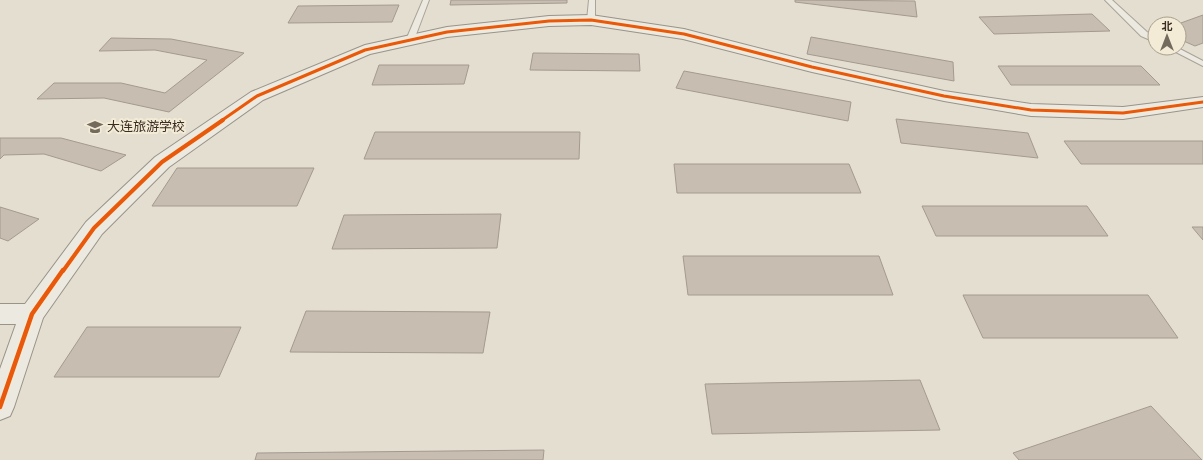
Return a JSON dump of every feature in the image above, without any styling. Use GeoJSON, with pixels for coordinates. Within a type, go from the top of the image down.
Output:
{"type":"FeatureCollection","features":[{"type":"Feature","properties":{"kind":"street"},"geometry":{"type":"LineString","coordinates":[[0,407],[32,314],[94,228],[162,162],[257,96],[365,50],[447,32],[550,21],[592,20],[684,34],[812,67],[944,96],[1031,110],[1123,113],[1203,102]]}},
{"type":"Feature","properties":{"kind":"street"},"geometry":{"type":"LineString","coordinates":[[0,314],[32,314]]}},
{"type":"Feature","properties":{"kind":"lane"},"geometry":{"type":"LineString","coordinates":[[410,40],[426,0]]}},
{"type":"Feature","properties":{"kind":"lane"},"geometry":{"type":"LineString","coordinates":[[592,0],[592,20]]}},
{"type":"Feature","properties":{"kind":"lane"},"geometry":{"type":"LineString","coordinates":[[1108,0],[1147,36]]}},
{"type":"Feature","properties":{"kind":"lane"},"geometry":{"type":"LineString","coordinates":[[1187,56],[1203,64]]}},
{"type":"Feature","properties":{"kind":"building"},"geometry":{"type":"Polygon","coordinates":[[[451,0],[567,0],[567,3],[450,5],[451,0]]]}},
{"type":"Feature","properties":{"kind":"building"},"geometry":{"type":"Polygon","coordinates":[[[795,0],[915,1],[917,17],[795,2],[795,0]]]}},
{"type":"Feature","properties":{"kind":"building"},"geometry":{"type":"Polygon","coordinates":[[[399,5],[392,22],[288,23],[298,6],[399,5]]]}},
{"type":"Feature","properties":{"kind":"building"},"geometry":{"type":"Polygon","coordinates":[[[1092,14],[1110,31],[994,34],[979,17],[1092,14]]]}},
{"type":"Feature","properties":{"kind":"building"},"geometry":{"type":"Polygon","coordinates":[[[1203,15],[1203,43],[1195,46],[1187,42],[1187,21],[1203,15]]]}},
{"type":"Feature","properties":{"kind":"building"},"geometry":{"type":"Polygon","coordinates":[[[811,37],[953,62],[954,81],[807,54],[811,37]]]}},
{"type":"Feature","properties":{"kind":"building"},"geometry":{"type":"Polygon","coordinates":[[[111,38],[171,39],[244,53],[169,112],[104,98],[37,99],[54,83],[121,83],[165,93],[207,60],[155,50],[99,51],[111,38]]]}},
{"type":"Feature","properties":{"kind":"building"},"geometry":{"type":"Polygon","coordinates":[[[533,53],[639,54],[640,71],[530,70],[533,53]]]}},
{"type":"Feature","properties":{"kind":"building"},"geometry":{"type":"Polygon","coordinates":[[[379,65],[469,65],[464,84],[372,85],[379,65]]]}},
{"type":"Feature","properties":{"kind":"building"},"geometry":{"type":"Polygon","coordinates":[[[998,66],[1141,66],[1160,85],[1011,85],[998,66]]]}},
{"type":"Feature","properties":{"kind":"building"},"geometry":{"type":"Polygon","coordinates":[[[684,71],[851,102],[848,121],[676,88],[684,71]]]}},
{"type":"Feature","properties":{"kind":"building"},"geometry":{"type":"Polygon","coordinates":[[[896,119],[1028,133],[1038,158],[901,143],[896,119]]]}},
{"type":"Feature","properties":{"kind":"building"},"geometry":{"type":"Polygon","coordinates":[[[375,132],[580,132],[579,159],[364,159],[375,132]]]}},
{"type":"Feature","properties":{"kind":"building"},"geometry":{"type":"Polygon","coordinates":[[[0,138],[61,138],[126,155],[101,171],[44,154],[4,155],[0,159],[0,138]]]}},
{"type":"Feature","properties":{"kind":"building"},"geometry":{"type":"Polygon","coordinates":[[[1064,141],[1203,141],[1203,164],[1081,164],[1064,141]]]}},
{"type":"Feature","properties":{"kind":"building"},"geometry":{"type":"Polygon","coordinates":[[[674,164],[849,164],[861,193],[677,193],[674,164]]]}},
{"type":"Feature","properties":{"kind":"building"},"geometry":{"type":"Polygon","coordinates":[[[177,168],[314,168],[297,206],[152,206],[177,168]]]}},
{"type":"Feature","properties":{"kind":"building"},"geometry":{"type":"Polygon","coordinates":[[[922,206],[1087,206],[1108,236],[936,236],[922,206]]]}},
{"type":"Feature","properties":{"kind":"building"},"geometry":{"type":"Polygon","coordinates":[[[0,207],[39,219],[8,241],[0,238],[0,207]]]}},
{"type":"Feature","properties":{"kind":"building"},"geometry":{"type":"Polygon","coordinates":[[[501,214],[497,248],[332,249],[344,215],[501,214]]]}},
{"type":"Feature","properties":{"kind":"building"},"geometry":{"type":"Polygon","coordinates":[[[1192,227],[1203,227],[1203,240],[1192,227]]]}},
{"type":"Feature","properties":{"kind":"building"},"geometry":{"type":"Polygon","coordinates":[[[683,256],[879,256],[893,295],[688,295],[683,256]]]}},
{"type":"Feature","properties":{"kind":"building"},"geometry":{"type":"Polygon","coordinates":[[[963,295],[1148,295],[1178,338],[983,338],[963,295]]]}},
{"type":"Feature","properties":{"kind":"building"},"geometry":{"type":"Polygon","coordinates":[[[306,311],[490,312],[483,353],[290,352],[306,311]]]}},
{"type":"Feature","properties":{"kind":"building"},"geometry":{"type":"Polygon","coordinates":[[[87,327],[241,327],[219,377],[54,377],[87,327]]]}},
{"type":"Feature","properties":{"kind":"building"},"geometry":{"type":"Polygon","coordinates":[[[920,380],[940,430],[712,434],[705,384],[920,380]]]}},
{"type":"Feature","properties":{"kind":"building"},"geometry":{"type":"Polygon","coordinates":[[[1151,406],[1202,460],[1019,460],[1013,453],[1151,406]]]}},
{"type":"Feature","properties":{"kind":"building"},"geometry":{"type":"Polygon","coordinates":[[[544,450],[543,460],[255,460],[257,453],[544,450]]]}},
{"type":"Feature","properties":{"kind":"cycle path"},"geometry":{"type":"LineString","coordinates":[[0,407],[32,314],[94,228],[162,162],[257,96],[365,50],[447,32],[549,21],[591,20],[684,34],[812,67],[944,96],[1031,110],[1123,113],[1203,102]]}},
{"type":"Feature","properties":{"kind":"place","name":"大连旅游学校"},"geometry":{"type":"Point","coordinates":[95,127]}}]}
